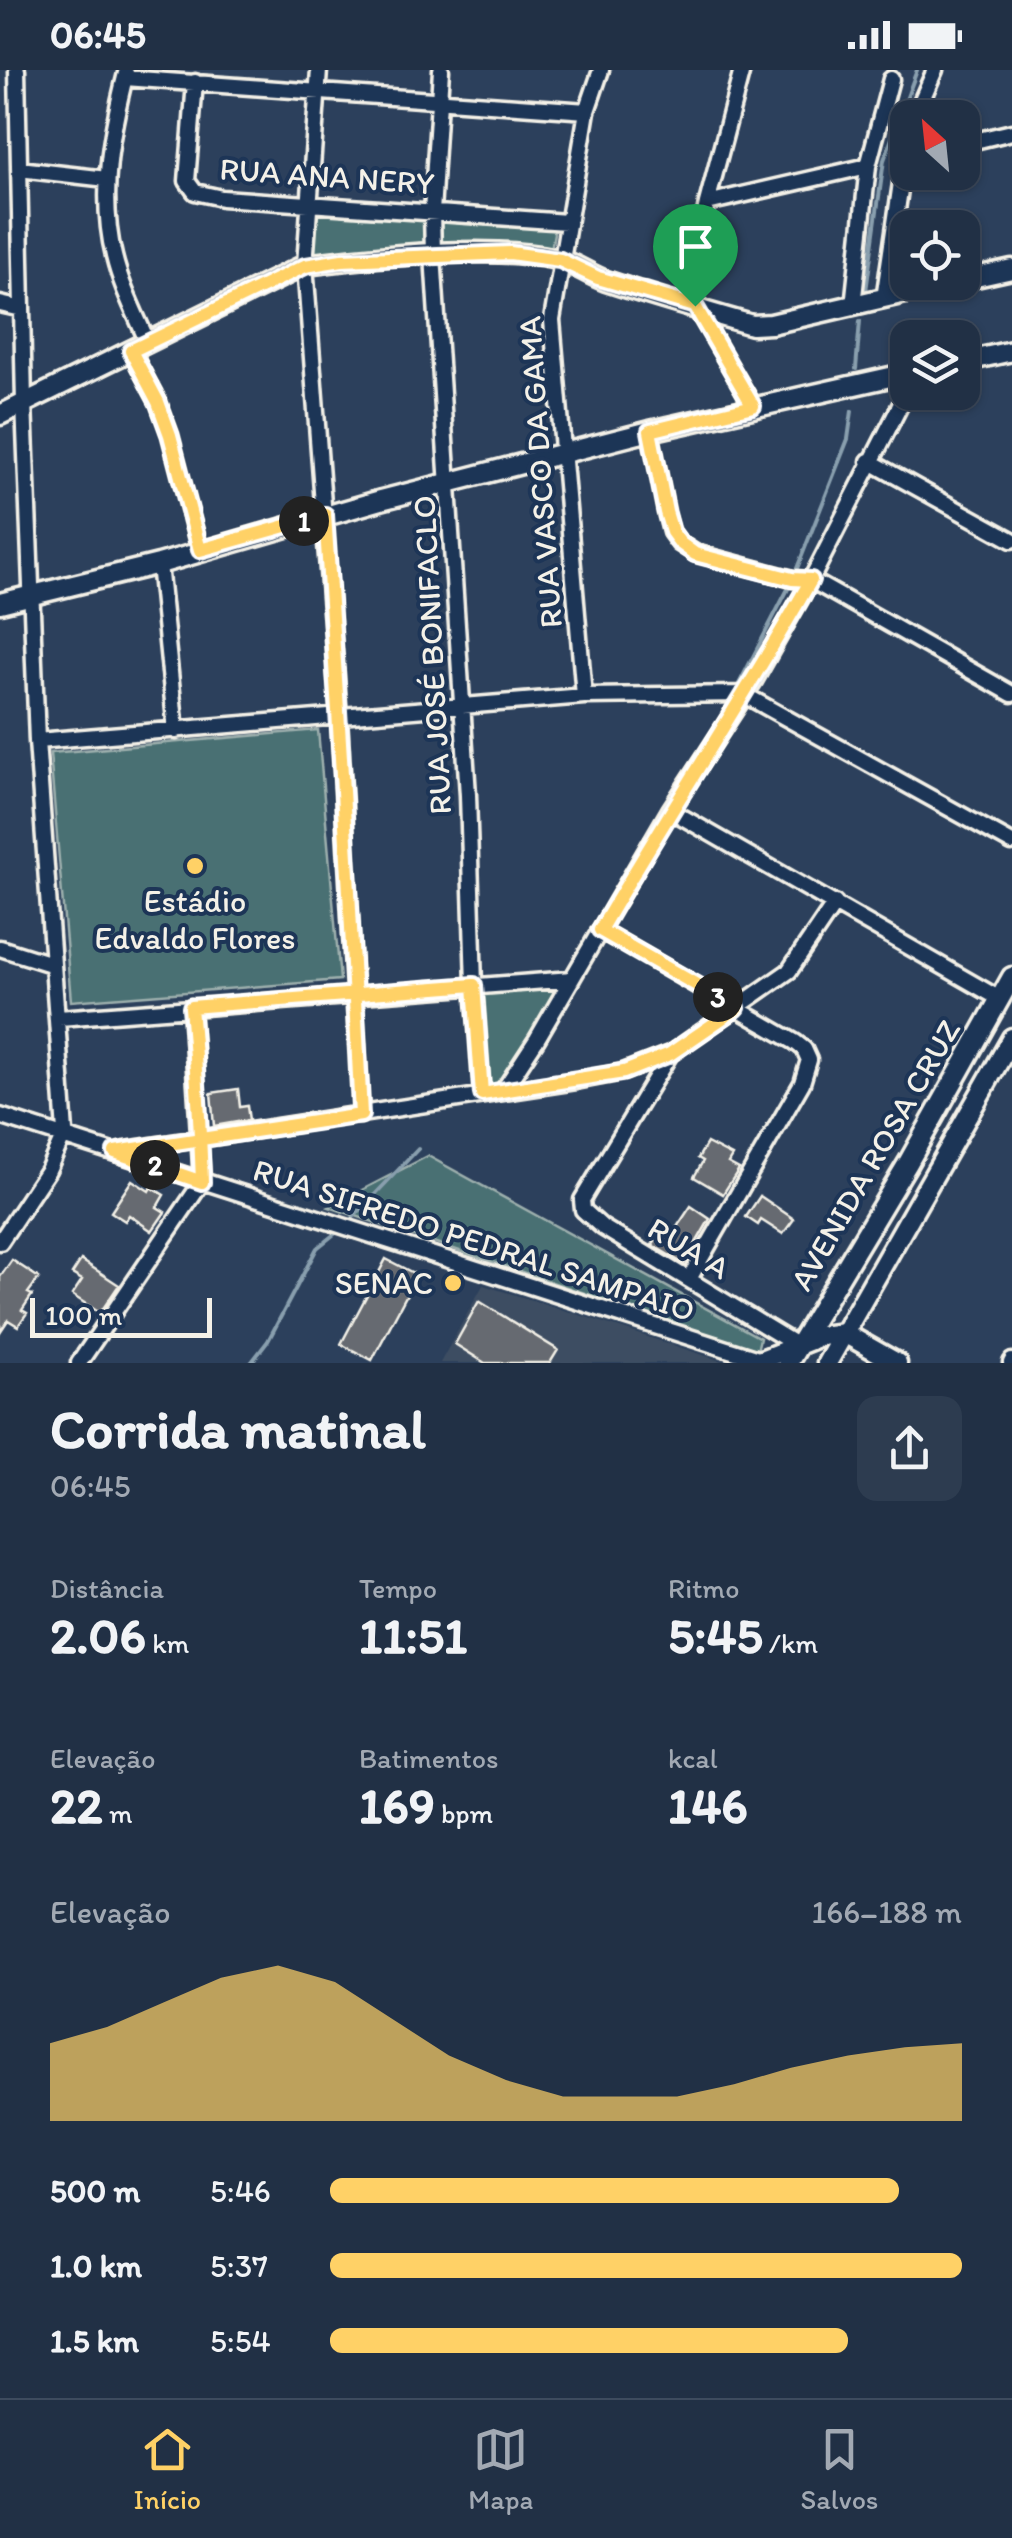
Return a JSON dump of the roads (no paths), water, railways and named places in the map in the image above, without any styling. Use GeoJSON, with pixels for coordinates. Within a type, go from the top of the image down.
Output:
{"type":"FeatureCollection","features":[{"type":"Feature","properties":{"kind":"main road"},"geometry":{"type":"LineString","coordinates":[[0,415],[305,266],[510,253],[560,260],[598,278],[752,325],[890,298]]}},
{"type":"Feature","properties":{"kind":"main road"},"geometry":{"type":"LineString","coordinates":[[980,276],[1012,269]]}},
{"type":"Feature","properties":{"kind":"main road"},"geometry":{"type":"LineString","coordinates":[[980,358],[1012,351]]}},
{"type":"Feature","properties":{"kind":"main road"},"geometry":{"type":"LineString","coordinates":[[0,603],[650,431],[890,377]]}},
{"type":"Feature","properties":{"kind":"main road","name":"AVENIDA ROSA CRUZ"},"geometry":{"type":"LineString","coordinates":[[788,1363],[1012,978]]}},
{"type":"Feature","properties":{"kind":"main road","name":"AVENIDA ROSA CRUZ"},"geometry":{"type":"LineString","coordinates":[[830,1361],[1012,1038]]}},
{"type":"Feature","properties":{"kind":"main road"},"geometry":{"type":"LineString","coordinates":[[976,1043],[981,1058],[998,1061]]}},
{"type":"Feature","properties":{"kind":"main road"},"geometry":{"type":"LineString","coordinates":[[820,1308],[822,1336],[830,1361]]}},
{"type":"Feature","properties":{"kind":"main road"},"geometry":{"type":"LineString","coordinates":[[762,1362],[822,1336],[844,1333],[897,1363]]}},
{"type":"Feature","properties":{"kind":"street"},"geometry":{"type":"LineString","coordinates":[[0,1242],[48,1170],[64,1138],[59,1018],[51,964],[37,741],[17,70]]}},
{"type":"Feature","properties":{"kind":"street"},"geometry":{"type":"LineString","coordinates":[[319,70],[305,266],[339,717],[361,1115]]}},
{"type":"Feature","properties":{"kind":"street","name":"RUA JOSÉ BONIFACLO"},"geometry":{"type":"LineString","coordinates":[[441,70],[432,212],[482,1094]]}},
{"type":"Feature","properties":{"kind":"street","name":"RUA VASCO DA GAMA"},"geometry":{"type":"LineString","coordinates":[[584,696],[552,320],[587,110],[601,70]]}},
{"type":"Feature","properties":{"kind":"street"},"geometry":{"type":"LineString","coordinates":[[742,70],[696,258],[695,306],[753,406]]}},
{"type":"Feature","properties":{"kind":"street"},"geometry":{"type":"LineString","coordinates":[[922,100],[935,70]]}},
{"type":"Feature","properties":{"kind":"street"},"geometry":{"type":"LineString","coordinates":[[200,550],[170,435],[139,347],[114,256],[107,179],[126,74],[317,93],[587,110]]}},
{"type":"Feature","properties":{"kind":"street"},"geometry":{"type":"LineString","coordinates":[[853,306],[868,166],[891,78]]}},
{"type":"Feature","properties":{"kind":"street","name":"RUA ANA NERY"},"geometry":{"type":"LineString","coordinates":[[195,82],[190,188],[222,198],[567,222]]}},
{"type":"Feature","properties":{"kind":"street"},"geometry":{"type":"LineString","coordinates":[[980,140],[1012,132]]}},
{"type":"Feature","properties":{"kind":"street"},"geometry":{"type":"LineString","coordinates":[[0,158],[19,166],[107,179]]}},
{"type":"Feature","properties":{"kind":"street"},"geometry":{"type":"LineString","coordinates":[[707,203],[868,166]]}},
{"type":"Feature","properties":{"kind":"street"},"geometry":{"type":"LineString","coordinates":[[884,299],[900,190]]}},
{"type":"Feature","properties":{"kind":"street"},"geometry":{"type":"LineString","coordinates":[[0,304],[22,309]]}},
{"type":"Feature","properties":{"kind":"street"},"geometry":{"type":"LineString","coordinates":[[504,1090],[811,580],[897,410]]}},
{"type":"Feature","properties":{"kind":"street"},"geometry":{"type":"LineString","coordinates":[[650,431],[672,532],[695,554],[811,580],[1012,694]]}},
{"type":"Feature","properties":{"kind":"street"},"geometry":{"type":"LineString","coordinates":[[869,461],[1012,540]]}},
{"type":"Feature","properties":{"kind":"street"},"geometry":{"type":"LineString","coordinates":[[159,564],[176,731]]}},
{"type":"Feature","properties":{"kind":"street"},"geometry":{"type":"LineString","coordinates":[[37,741],[584,696],[744,694],[1012,843]]}},
{"type":"Feature","properties":{"kind":"street"},"geometry":{"type":"LineString","coordinates":[[670,810],[1000,998]]}},
{"type":"Feature","properties":{"kind":"street"},"geometry":{"type":"LineString","coordinates":[[115,1152],[624,1072],[670,1054],[789,972],[836,902]]}},
{"type":"Feature","properties":{"kind":"street"},"geometry":{"type":"LineString","coordinates":[[600,930],[737,1008],[807,1054],[809,1068],[689,1279]]}},
{"type":"Feature","properties":{"kind":"street"},"geometry":{"type":"LineString","coordinates":[[0,948],[51,964]]}},
{"type":"Feature","properties":{"kind":"street"},"geometry":{"type":"LineString","coordinates":[[59,1018],[572,979]]}},
{"type":"Feature","properties":{"kind":"street"},"geometry":{"type":"LineString","coordinates":[[79,1363],[202,1182],[191,1007]]}},
{"type":"Feature","properties":{"kind":"street","name":"RUA A"},"geometry":{"type":"LineString","coordinates":[[670,1054],[582,1200],[588,1217],[798,1346]]}},
{"type":"Feature","properties":{"kind":"street","name":"RUA SIFREDO PEDRAL SAMPAIO"},"geometry":{"type":"LineString","coordinates":[[0,1116],[762,1362]]}},
{"type":"Feature","properties":{"kind":"waterway"},"geometry":{"type":"LineString","coordinates":[[866,291],[884,160],[917,70]]}},
{"type":"Feature","properties":{"kind":"waterway"},"geometry":{"type":"LineString","coordinates":[[856,369],[860,321]]}},
{"type":"Feature","properties":{"kind":"waterway"},"geometry":{"type":"LineString","coordinates":[[794,576],[848,439],[852,411]]}},
{"type":"Feature","properties":{"kind":"waterway"},"geometry":{"type":"LineString","coordinates":[[738,686],[790,585]]}},
{"type":"Feature","properties":{"kind":"waterway"},"geometry":{"type":"LineString","coordinates":[[349,1222],[418,1149]]}},
{"type":"Feature","properties":{"kind":"waterway"},"geometry":{"type":"LineString","coordinates":[[251,1363],[268,1341],[317,1248],[342,1228]]}},
{"type":"Feature","properties":{"kind":"place","name":"Estádio Edvaldo Flores"},"geometry":{"type":"Point","coordinates":[195,866]}},
{"type":"Feature","properties":{"kind":"place","name":"SENAC"},"geometry":{"type":"Point","coordinates":[453,1283]}}]}
